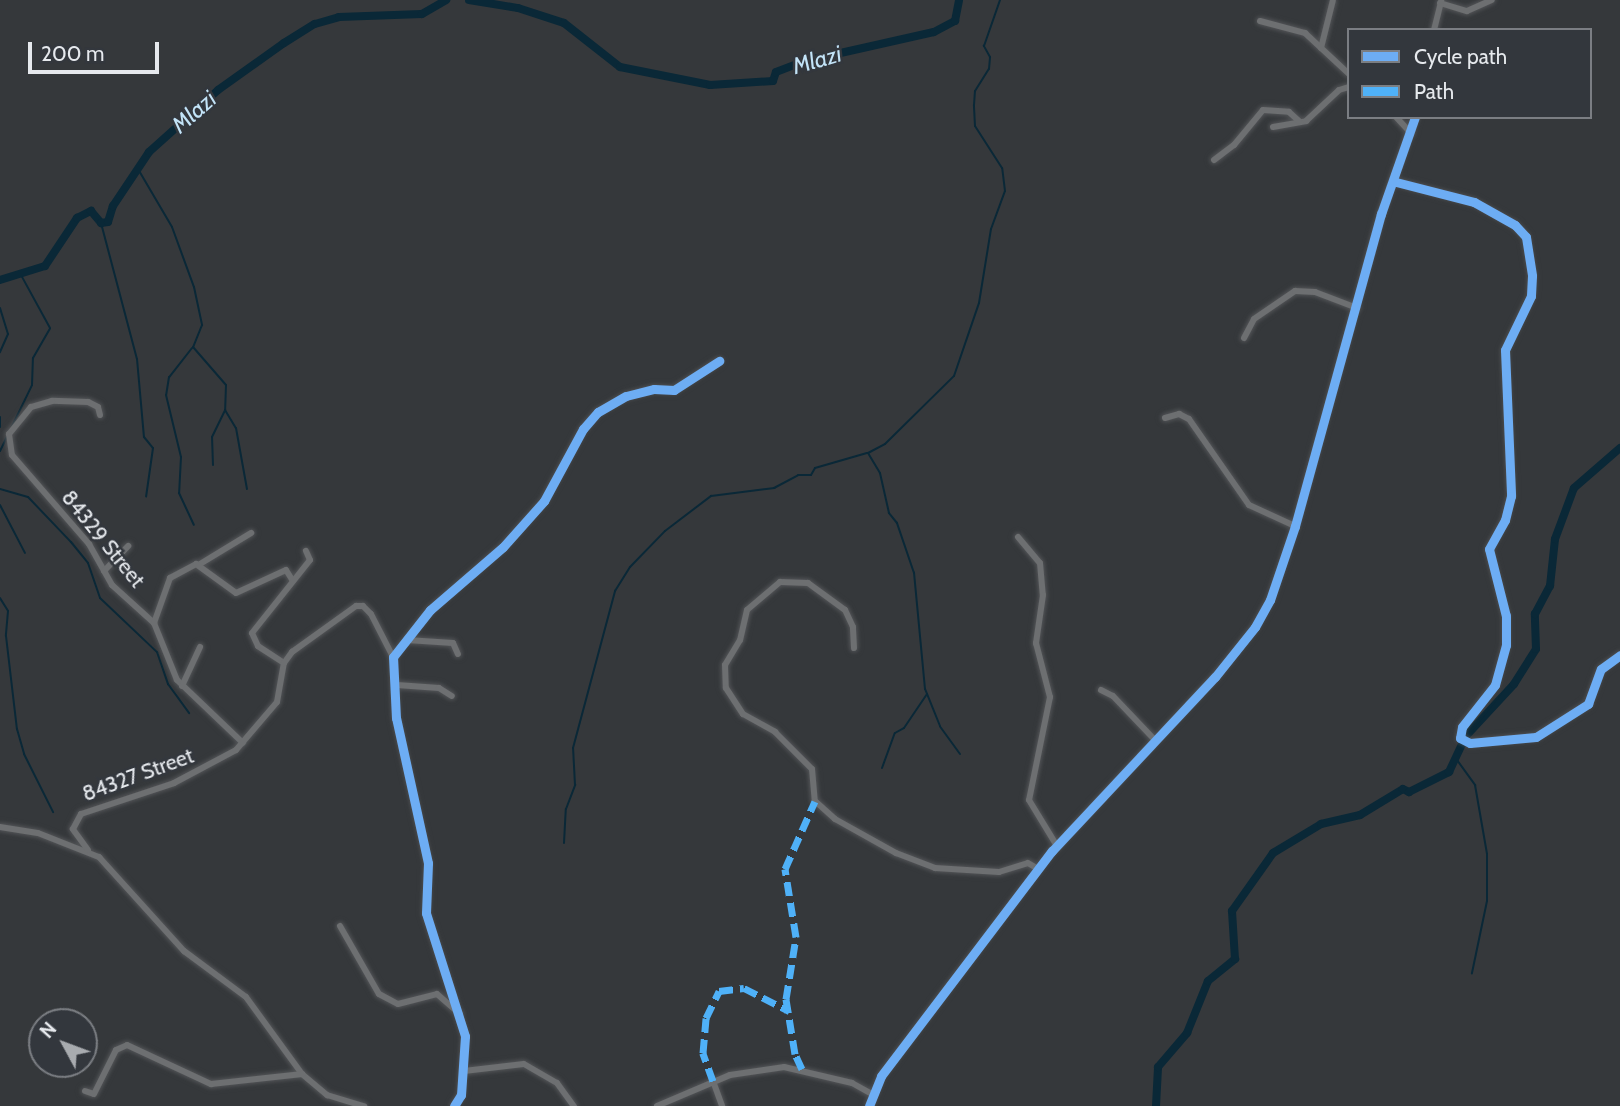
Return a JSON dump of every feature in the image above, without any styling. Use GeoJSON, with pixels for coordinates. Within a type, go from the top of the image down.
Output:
{"type":"FeatureCollection","features":[{"type":"Feature","properties":{"kind":"street"},"geometry":{"type":"LineString","coordinates":[[1321,48],[1333,0]]}},
{"type":"Feature","properties":{"kind":"street"},"geometry":{"type":"LineString","coordinates":[[1434,28],[1440,2],[1466,12],[1492,0]]}},
{"type":"Feature","properties":{"kind":"street"},"geometry":{"type":"LineString","coordinates":[[1260,21],[1306,33],[1347,72]]}},
{"type":"Feature","properties":{"kind":"street"},"geometry":{"type":"LineString","coordinates":[[1273,127],[1312,118],[1339,90],[1347,88]]}},
{"type":"Feature","properties":{"kind":"street"},"geometry":{"type":"LineString","coordinates":[[1214,160],[1240,139],[1263,110],[1289,112],[1299,121]]}},
{"type":"Feature","properties":{"kind":"street"},"geometry":{"type":"LineString","coordinates":[[1398,119],[1411,133]]}},
{"type":"Feature","properties":{"kind":"street"},"geometry":{"type":"LineString","coordinates":[[869,1106],[872,1094],[1038,869],[1154,739],[1215,677],[1255,627],[1295,527],[1381,214],[1396,182],[1414,119]]}},
{"type":"Feature","properties":{"kind":"street"},"geometry":{"type":"LineString","coordinates":[[1396,182],[1474,202],[1515,225],[1526,237],[1532,276],[1531,296],[1506,351],[1511,496],[1505,520],[1489,549],[1506,616],[1506,646],[1494,685],[1462,727],[1460,738],[1470,743],[1536,737],[1588,704],[1601,669],[1620,655]]}},
{"type":"Feature","properties":{"kind":"street"},"geometry":{"type":"LineString","coordinates":[[1244,338],[1254,319],[1295,291],[1315,292],[1357,308]]}},
{"type":"Feature","properties":{"kind":"street"},"geometry":{"type":"LineString","coordinates":[[393,657],[430,610],[503,547],[544,501],[583,429],[598,412],[626,396],[654,388],[674,390],[719,360]]}},
{"type":"Feature","properties":{"kind":"street","name":"84329 Street"},"geometry":{"type":"LineString","coordinates":[[100,415],[98,407],[88,402],[52,401],[31,407],[9,434],[16,463],[80,533],[111,584],[155,624],[182,686],[243,743]]}},
{"type":"Feature","properties":{"kind":"street"},"geometry":{"type":"LineString","coordinates":[[1165,418],[1179,415],[1189,419],[1249,505],[1295,527]]}},
{"type":"Feature","properties":{"kind":"street"},"geometry":{"type":"LineString","coordinates":[[155,624],[170,578],[200,564],[251,533]]}},
{"type":"Feature","properties":{"kind":"street"},"geometry":{"type":"LineString","coordinates":[[1018,537],[1040,563],[1043,595],[1036,643],[1050,697],[1029,800],[1057,846]]}},
{"type":"Feature","properties":{"kind":"street"},"geometry":{"type":"LineString","coordinates":[[104,571],[128,547]]}},
{"type":"Feature","properties":{"kind":"street"},"geometry":{"type":"LineString","coordinates":[[284,663],[258,646],[252,633],[310,561],[306,551]]}},
{"type":"Feature","properties":{"kind":"street"},"geometry":{"type":"LineString","coordinates":[[200,564],[236,593],[286,570],[293,581]]}},
{"type":"Feature","properties":{"kind":"street"},"geometry":{"type":"LineString","coordinates":[[853,648],[853,627],[845,610],[808,583],[780,583],[747,610],[740,640],[725,665],[726,688],[743,713],[775,732],[812,769],[815,801],[835,820],[896,853],[935,868],[999,872],[1028,863],[1038,869]]}},
{"type":"Feature","properties":{"kind":"street"},"geometry":{"type":"LineString","coordinates":[[243,743],[277,702],[284,663],[302,641],[360,605],[371,614],[393,657],[397,685],[396,718],[428,863],[426,913],[460,1014],[464,1071],[454,1106]]}},
{"type":"Feature","properties":{"kind":"street"},"geometry":{"type":"LineString","coordinates":[[407,640],[453,643],[458,654]]}},
{"type":"Feature","properties":{"kind":"street"},"geometry":{"type":"LineString","coordinates":[[182,686],[200,647]]}},
{"type":"Feature","properties":{"kind":"street"},"geometry":{"type":"LineString","coordinates":[[397,685],[439,688],[452,696]]}},
{"type":"Feature","properties":{"kind":"street"},"geometry":{"type":"LineString","coordinates":[[1101,690],[1112,696],[1154,739]]}},
{"type":"Feature","properties":{"kind":"street","name":"84327 Street"},"geometry":{"type":"LineString","coordinates":[[89,850],[73,829],[81,814],[174,783],[220,762],[243,743]]}},
{"type":"Feature","properties":{"kind":"street"},"geometry":{"type":"LineString","coordinates":[[0,827],[19,827],[89,850],[184,951],[246,997],[302,1074],[327,1095],[364,1106]]}},
{"type":"Feature","properties":{"kind":"street"},"geometry":{"type":"LineString","coordinates":[[340,926],[379,994],[398,1004],[437,994],[460,1014]]}},
{"type":"Feature","properties":{"kind":"street"},"geometry":{"type":"LineString","coordinates":[[85,1091],[94,1094],[116,1050],[127,1045],[211,1084],[302,1074]]}},
{"type":"Feature","properties":{"kind":"street"},"geometry":{"type":"LineString","coordinates":[[464,1071],[524,1064],[557,1083],[574,1106]]}},
{"type":"Feature","properties":{"kind":"street"},"geometry":{"type":"LineString","coordinates":[[657,1106],[713,1082],[792,1067],[852,1083],[872,1094]]}},
{"type":"Feature","properties":{"kind":"street"},"geometry":{"type":"LineString","coordinates":[[713,1082],[722,1106]]}},
{"type":"Feature","properties":{"kind":"waterway","name":"Mlazi"},"geometry":{"type":"LineString","coordinates":[[0,280],[45,266],[77,218],[91,211],[101,223],[108,222],[113,206],[149,152],[218,90],[284,43],[315,24],[339,17],[422,14],[446,0]]}},
{"type":"Feature","properties":{"kind":"waterway","name":"Mlazi"},"geometry":{"type":"LineString","coordinates":[[469,0],[518,8],[564,23],[620,67],[710,85],[773,81],[776,72],[805,61],[934,32],[955,21],[959,0]]}},
{"type":"Feature","properties":{"kind":"waterway"},"geometry":{"type":"LineString","coordinates":[[960,754],[940,726],[925,689],[914,573],[897,523],[889,513],[880,473],[868,453],[885,444],[954,376],[979,303],[991,229],[1005,191],[1002,168],[975,126],[974,105],[975,91],[989,69],[990,57],[984,46],[1000,0]]}},
{"type":"Feature","properties":{"kind":"waterway"},"geometry":{"type":"LineString","coordinates":[[138,169],[172,227],[194,287],[202,325],[193,347],[226,385],[225,410],[236,428],[247,489]]}},
{"type":"Feature","properties":{"kind":"waterway"},"geometry":{"type":"LineString","coordinates":[[101,223],[137,359],[144,437],[153,448],[146,497]]}},
{"type":"Feature","properties":{"kind":"waterway"},"geometry":{"type":"LineString","coordinates":[[0,451],[32,385],[33,358],[50,328],[21,275]]}},
{"type":"Feature","properties":{"kind":"waterway"},"geometry":{"type":"LineString","coordinates":[[0,308],[8,334],[0,352]]}},
{"type":"Feature","properties":{"kind":"waterway"},"geometry":{"type":"LineString","coordinates":[[192,348],[169,377],[166,395],[181,457],[179,493],[194,525]]}},
{"type":"Feature","properties":{"kind":"waterway"},"geometry":{"type":"LineString","coordinates":[[213,465],[212,437],[225,410]]}},
{"type":"Feature","properties":{"kind":"waterway"},"geometry":{"type":"LineString","coordinates":[[0,417],[0,427]]}},
{"type":"Feature","properties":{"kind":"waterway"},"geometry":{"type":"LineString","coordinates":[[1465,737],[1514,684],[1536,649],[1535,614],[1550,586],[1555,539],[1574,488],[1620,448]]}},
{"type":"Feature","properties":{"kind":"waterway"},"geometry":{"type":"LineString","coordinates":[[564,843],[566,809],[575,785],[573,748],[615,591],[630,567],[665,531],[711,496],[774,488],[798,475],[811,475],[815,468],[867,453]]}},
{"type":"Feature","properties":{"kind":"waterway"},"geometry":{"type":"LineString","coordinates":[[0,489],[28,497],[71,542],[88,563],[100,598],[157,652],[168,684],[189,713]]}},
{"type":"Feature","properties":{"kind":"waterway"},"geometry":{"type":"LineString","coordinates":[[0,505],[25,553]]}},
{"type":"Feature","properties":{"kind":"waterway"},"geometry":{"type":"LineString","coordinates":[[0,598],[8,611],[6,636],[17,729],[24,754],[53,812]]}},
{"type":"Feature","properties":{"kind":"waterway"},"geometry":{"type":"LineString","coordinates":[[882,768],[895,733],[904,728],[927,694]]}},
{"type":"Feature","properties":{"kind":"waterway"},"geometry":{"type":"LineString","coordinates":[[1156,1106],[1158,1067],[1187,1033],[1208,981],[1235,959],[1232,911],[1273,853],[1321,824],[1360,815],[1403,789],[1409,792],[1449,772],[1463,742]]}},
{"type":"Feature","properties":{"kind":"waterway"},"geometry":{"type":"LineString","coordinates":[[1457,760],[1475,785],[1487,854],[1487,901],[1472,973]]}},
{"type":"Feature","properties":{"kind":"marked path"},"geometry":{"type":"LineString","coordinates":[[802,1069],[795,1054],[786,999],[796,937],[785,869],[815,801]]}},
{"type":"Feature","properties":{"kind":"marked path"},"geometry":{"type":"LineString","coordinates":[[713,1081],[703,1053],[706,1018],[719,991],[744,988],[789,1011]]}},
{"type":"Feature","properties":{"kind":"cycle path"},"geometry":{"type":"LineString","coordinates":[[869,1106],[881,1076],[1052,851],[1215,677],[1255,627],[1270,600],[1295,526],[1381,214],[1414,119]]}},
{"type":"Feature","properties":{"kind":"cycle path"},"geometry":{"type":"LineString","coordinates":[[1396,182],[1474,202],[1515,225],[1526,237],[1532,276],[1531,296],[1505,350],[1511,496],[1505,520],[1489,549],[1506,616],[1506,645],[1495,685],[1462,727],[1460,738],[1470,743],[1536,737],[1588,704],[1601,669],[1620,655]]}},
{"type":"Feature","properties":{"kind":"cycle path"},"geometry":{"type":"LineString","coordinates":[[454,1106],[461,1095],[465,1036],[426,913],[428,863],[396,718],[393,657],[430,610],[503,547],[544,501],[583,429],[598,412],[626,396],[654,389],[674,390],[719,361]]}}]}
